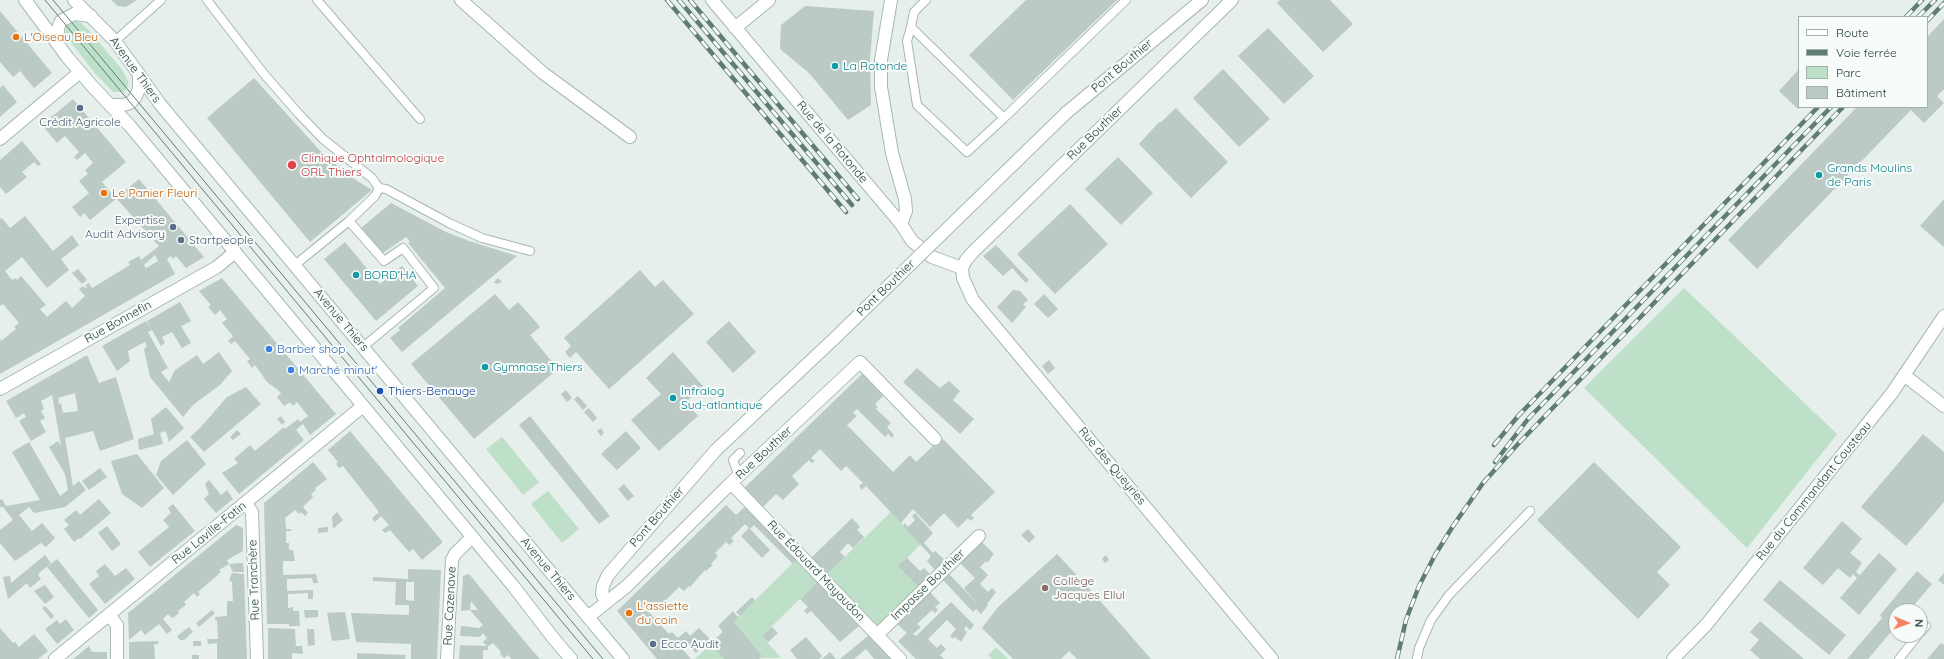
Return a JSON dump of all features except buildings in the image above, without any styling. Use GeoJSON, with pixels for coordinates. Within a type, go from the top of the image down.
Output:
{"type":"FeatureCollection","features":[{"type":"Feature","properties":{"kind":"street"},"geometry":{"type":"LineString","coordinates":[[25,0],[80,72],[130,126],[472,536],[571,659]]}},
{"type":"Feature","properties":{"kind":"street","name":"Avenue Thiers"},"geometry":{"type":"LineString","coordinates":[[74,0],[114,41],[163,108],[364,347],[621,658]]}},
{"type":"Feature","properties":{"kind":"street"},"geometry":{"type":"LineString","coordinates":[[461,0],[543,74],[630,137]]}},
{"type":"Feature","properties":{"kind":"street","name":"Rue de la Rotonde"},"geometry":{"type":"LineString","coordinates":[[712,0],[900,224],[912,241],[932,257],[962,268]]}},
{"type":"Feature","properties":{"kind":"street"},"geometry":{"type":"LineString","coordinates":[[736,28],[769,0]]}},
{"type":"Feature","properties":{"kind":"street"},"geometry":{"type":"LineString","coordinates":[[891,0],[880,60],[880,87],[892,153],[905,199],[906,211],[900,224]]}},
{"type":"Feature","properties":{"kind":"street","name":"Pont Bouthier"},"geometry":{"type":"LineString","coordinates":[[606,601],[602,594],[603,586],[608,575],[716,450],[843,331],[1066,113],[1202,0]]}},
{"type":"Feature","properties":{"kind":"street","name":"Rue Bouthier"},"geometry":{"type":"LineString","coordinates":[[962,268],[966,260],[973,252],[1232,0]]}},
{"type":"Feature","properties":{"kind":"street"},"geometry":{"type":"LineString","coordinates":[[58,44],[58,28],[61,21],[74,14],[91,16]]}},
{"type":"Feature","properties":{"kind":"street"},"geometry":{"type":"LineString","coordinates":[[0,139],[80,72]]}},
{"type":"Feature","properties":{"kind":"street"},"geometry":{"type":"LineString","coordinates":[[110,105],[130,103],[135,98],[138,89],[139,74]]}},
{"type":"Feature","properties":{"kind":"street","name":"Rue Bonnefin"},"geometry":{"type":"LineString","coordinates":[[0,389],[217,267],[235,252]]}},
{"type":"Feature","properties":{"kind":"street","name":"Rue des Queyries"},"geometry":{"type":"LineString","coordinates":[[962,268],[963,278],[973,300],[1272,659]]}},
{"type":"Feature","properties":{"kind":"street","name":"Rue du Commandant Cousteau"},"geometry":{"type":"LineString","coordinates":[[1673,659],[1706,625],[1892,393],[1944,316]]}},
{"type":"Feature","properties":{"kind":"street","name":"Rue Bouthier"},"geometry":{"type":"LineString","coordinates":[[588,617],[606,601],[627,586],[735,480],[860,362],[935,440]]}},
{"type":"Feature","properties":{"kind":"street"},"geometry":{"type":"LineString","coordinates":[[1904,375],[1944,406]]}},
{"type":"Feature","properties":{"kind":"street","name":"Rue Laville-Fatin"},"geometry":{"type":"LineString","coordinates":[[55,659],[363,406]]}},
{"type":"Feature","properties":{"kind":"street","name":"Rue Édouard Mayaudon"},"geometry":{"type":"LineString","coordinates":[[735,480],[900,659]]}},
{"type":"Feature","properties":{"kind":"street","name":"Rue Tranchère"},"geometry":{"type":"LineString","coordinates":[[245,503],[252,512],[257,659]]}},
{"type":"Feature","properties":{"kind":"street","name":"Rue Cazenave"},"geometry":{"type":"LineString","coordinates":[[447,659],[452,560],[455,554],[472,536]]}},
{"type":"Feature","properties":{"kind":"street","name":"Impasse Bouthier"},"geometry":{"type":"LineString","coordinates":[[877,635],[979,536]]}},
{"type":"Feature","properties":{"kind":"street"},"geometry":{"type":"LineString","coordinates":[[109,615],[117,625],[117,659]]}},
{"type":"Feature","properties":{"kind":"lane"},"geometry":{"type":"LineString","coordinates":[[114,41],[161,0]]}},
{"type":"Feature","properties":{"kind":"lane"},"geometry":{"type":"LineString","coordinates":[[206,0],[264,74],[298,113],[323,139],[372,178],[379,188],[386,189],[449,223],[482,238],[530,251]]}},
{"type":"Feature","properties":{"kind":"lane"},"geometry":{"type":"LineString","coordinates":[[317,0],[420,119]]}},
{"type":"Feature","properties":{"kind":"lane"},"geometry":{"type":"LineString","coordinates":[[918,0],[907,41],[917,105],[967,152],[1126,0]]}},
{"type":"Feature","properties":{"kind":"lane"},"geometry":{"type":"LineString","coordinates":[[914,12],[926,0]]}},
{"type":"Feature","properties":{"kind":"lane"},"geometry":{"type":"LineString","coordinates":[[911,27],[1004,118]]}},
{"type":"Feature","properties":{"kind":"lane"},"geometry":{"type":"LineString","coordinates":[[295,265],[349,221],[375,196],[379,188]]}},
{"type":"Feature","properties":{"kind":"lane"},"geometry":{"type":"LineString","coordinates":[[349,221],[384,261],[403,248],[434,288],[364,347]]}},
{"type":"Feature","properties":{"kind":"lane"},"geometry":{"type":"LineString","coordinates":[[735,480],[733,460],[740,453]]}},
{"type":"Feature","properties":{"kind":"lane"},"geometry":{"type":"LineString","coordinates":[[1417,659],[1419,648],[1431,620],[1449,595],[1530,511]]}},
{"type":"Feature","properties":{"kind":"lane"},"geometry":{"type":"LineString","coordinates":[[1899,659],[1912,643]]}},
{"type":"Feature","properties":{"kind":"green space"},"geometry":{"type":"Polygon","coordinates":[[[76,21],[81,23],[89,30],[123,71],[129,83],[124,92],[113,92],[93,71],[66,36],[66,27],[70,23],[76,21]]]}},
{"type":"Feature","properties":{"kind":"green space"},"geometry":{"type":"Polygon","coordinates":[[[1684,288],[1837,434],[1747,548],[1584,388],[1684,288]]]}},
{"type":"Feature","properties":{"kind":"green space"},"geometry":{"type":"Polygon","coordinates":[[[502,437],[539,482],[523,495],[486,449],[502,437]]]}},
{"type":"Feature","properties":{"kind":"green space"},"geometry":{"type":"Polygon","coordinates":[[[548,491],[579,529],[562,543],[531,504],[548,491]]]}},
{"type":"Feature","properties":{"kind":"green space"},"geometry":{"type":"Polygon","coordinates":[[[891,512],[921,544],[899,566],[919,587],[877,628],[827,574],[891,512]]]}},
{"type":"Feature","properties":{"kind":"green space"},"geometry":{"type":"Polygon","coordinates":[[[796,560],[817,582],[762,636],[781,658],[695,659],[796,560]]]}},
{"type":"Feature","properties":{"kind":"green space"},"geometry":{"type":"Polygon","coordinates":[[[996,647],[1008,659],[992,659],[988,655],[996,647]]]}},
{"type":"Feature","properties":{"kind":"tram line"},"geometry":{"type":"LineString","coordinates":[[45,0],[593,659]]}},
{"type":"Feature","properties":{"kind":"tram line"},"geometry":{"type":"LineString","coordinates":[[53,0],[603,659]]}},
{"type":"Feature","properties":{"kind":"railway"},"geometry":{"type":"LineString","coordinates":[[667,0],[846,212]]}},
{"type":"Feature","properties":{"kind":"railway"},"geometry":{"type":"LineString","coordinates":[[679,0],[852,205]]}},
{"type":"Feature","properties":{"kind":"railway"},"geometry":{"type":"LineString","coordinates":[[690,0],[858,199]]}},
{"type":"Feature","properties":{"kind":"railway"},"geometry":{"type":"LineString","coordinates":[[1907,16],[1922,0]]}},
{"type":"Feature","properties":{"kind":"railway"},"geometry":{"type":"LineString","coordinates":[[1919,16],[1935,0]]}},
{"type":"Feature","properties":{"kind":"railway"},"geometry":{"type":"LineString","coordinates":[[1928,20],[1944,3]]}},
{"type":"Feature","properties":{"kind":"railway"},"geometry":{"type":"LineString","coordinates":[[1494,445],[1519,415],[1817,108]]}},
{"type":"Feature","properties":{"kind":"railway"},"geometry":{"type":"LineString","coordinates":[[1495,462],[1528,419],[1830,108]]}},
{"type":"Feature","properties":{"kind":"railway"},"geometry":{"type":"LineString","coordinates":[[1397,659],[1406,620],[1419,586],[1435,555],[1453,526],[1483,483],[1518,444],[1842,108]]}},
{"type":"Feature","properties":{"kind":"place","name":"L'Oiseau Bleu"},"geometry":{"type":"Point","coordinates":[16,37]}},
{"type":"Feature","properties":{"kind":"place","name":"La Rotonde"},"geometry":{"type":"Point","coordinates":[835,66]}},
{"type":"Feature","properties":{"kind":"place","name":"Crédit Agricole"},"geometry":{"type":"Point","coordinates":[80,108]}},
{"type":"Feature","properties":{"kind":"place","name":"Clinique Ophtalmologique ORL Thiers"},"geometry":{"type":"Point","coordinates":[292,165]}},
{"type":"Feature","properties":{"kind":"place","name":"Grands Moulins de Paris"},"geometry":{"type":"Point","coordinates":[1819,175]}},
{"type":"Feature","properties":{"kind":"place","name":"Le Panier Fleuri"},"geometry":{"type":"Point","coordinates":[104,193]}},
{"type":"Feature","properties":{"kind":"place","name":"Expertise Audit Advisory"},"geometry":{"type":"Point","coordinates":[173,227]}},
{"type":"Feature","properties":{"kind":"place","name":"Startpeople"},"geometry":{"type":"Point","coordinates":[181,240]}},
{"type":"Feature","properties":{"kind":"place","name":"BORD’HA"},"geometry":{"type":"Point","coordinates":[356,275]}},
{"type":"Feature","properties":{"kind":"place","name":"Barber shop"},"geometry":{"type":"Point","coordinates":[269,349]}},
{"type":"Feature","properties":{"kind":"place","name":"Gymnase Thiers"},"geometry":{"type":"Point","coordinates":[485,367]}},
{"type":"Feature","properties":{"kind":"place","name":"Marché minut'"},"geometry":{"type":"Point","coordinates":[291,370]}},
{"type":"Feature","properties":{"kind":"place","name":"Thiers-Benauge"},"geometry":{"type":"Point","coordinates":[380,391]}},
{"type":"Feature","properties":{"kind":"place","name":"Infralog Sud-atlantique"},"geometry":{"type":"Point","coordinates":[673,398]}},
{"type":"Feature","properties":{"kind":"place","name":"Collège Jacques Ellul"},"geometry":{"type":"Point","coordinates":[1045,588]}},
{"type":"Feature","properties":{"kind":"place","name":"L'assiette du coin"},"geometry":{"type":"Point","coordinates":[629,613]}},
{"type":"Feature","properties":{"kind":"place","name":"Ecco Audit"},"geometry":{"type":"Point","coordinates":[653,644]}}]}
